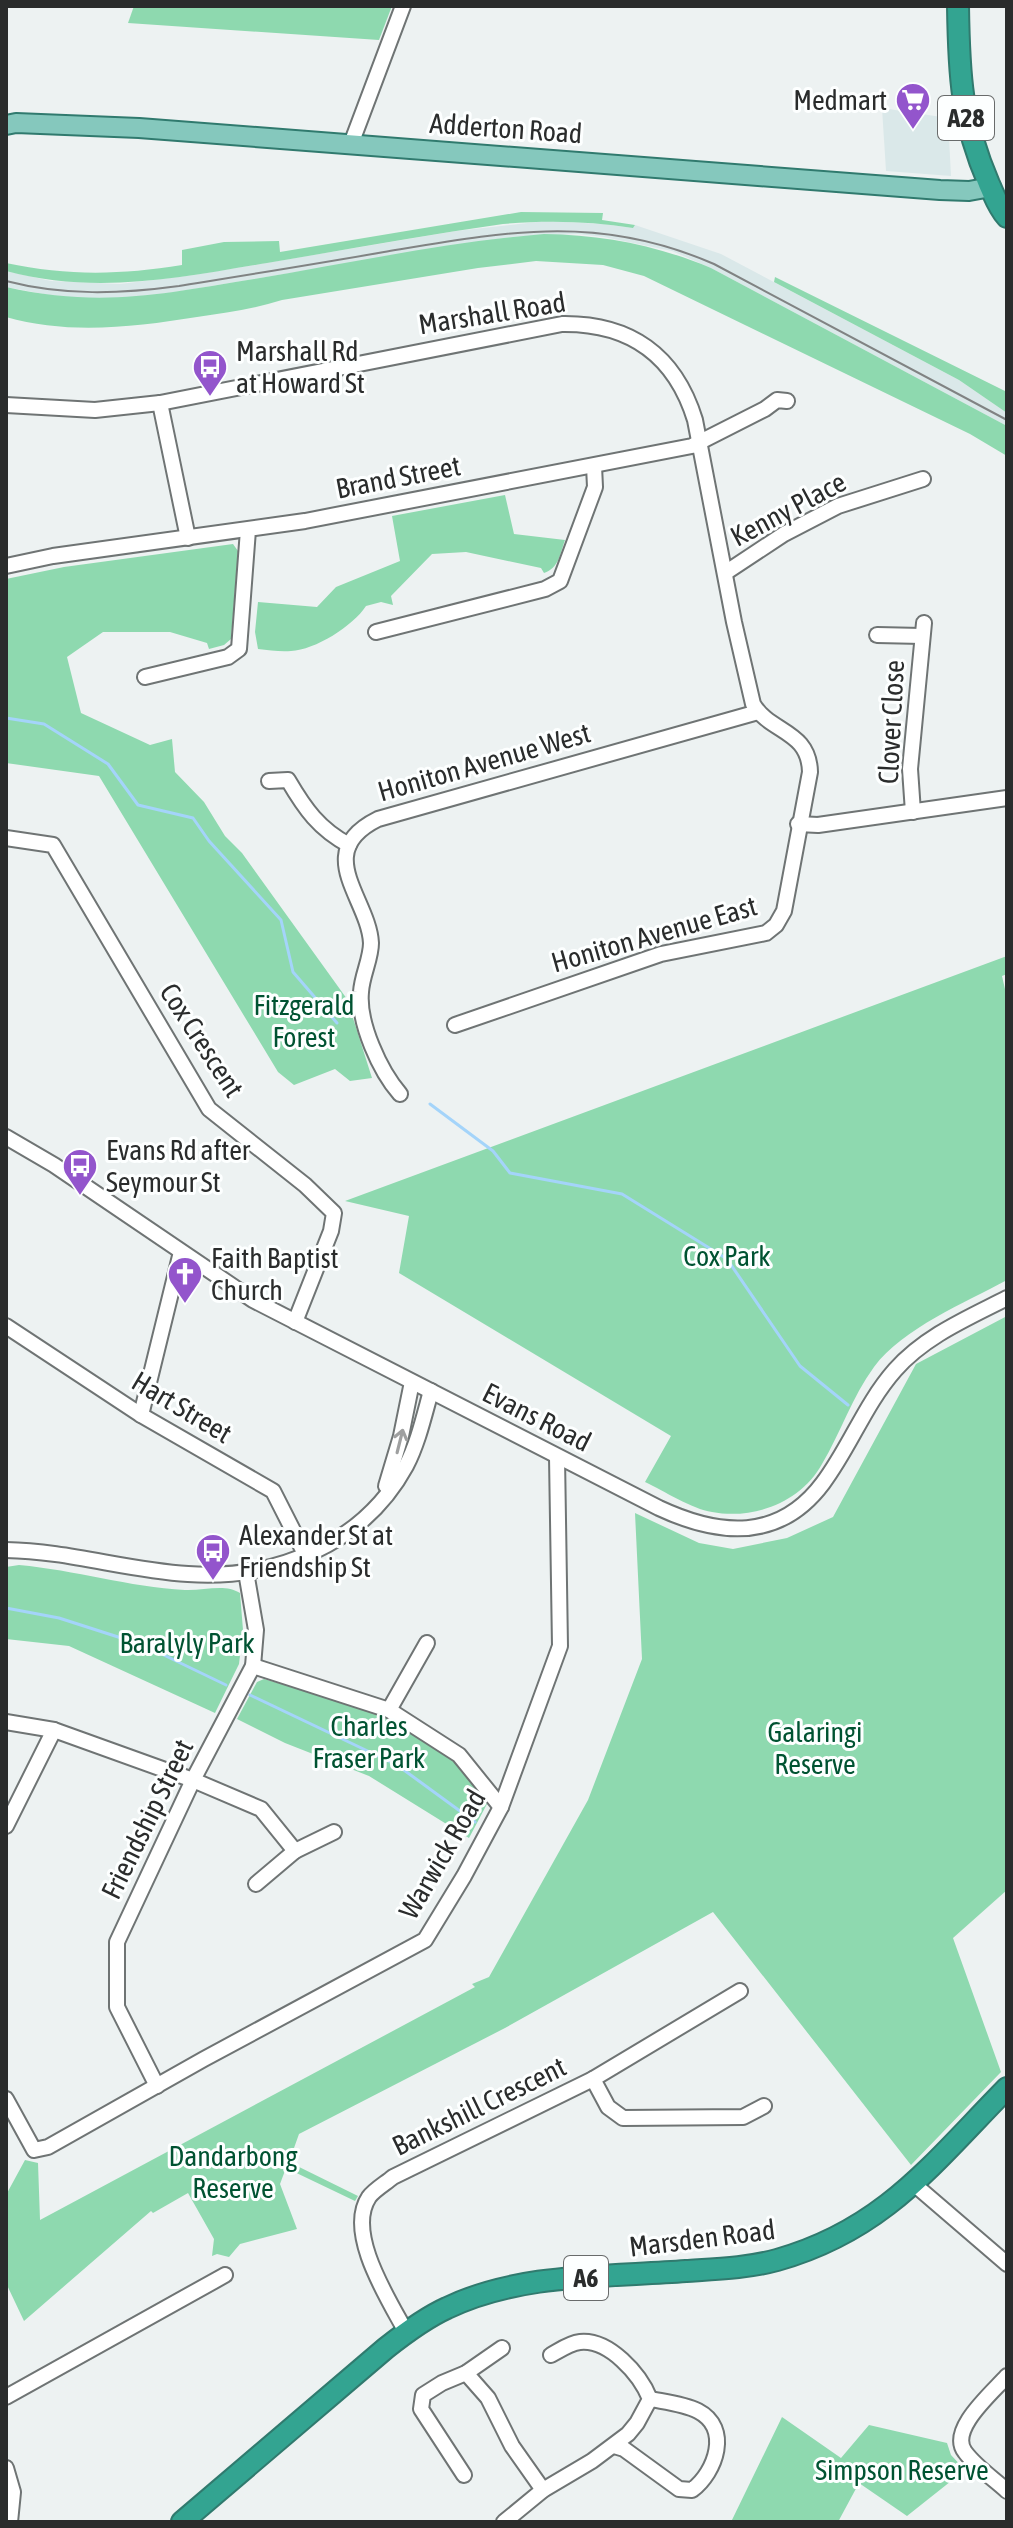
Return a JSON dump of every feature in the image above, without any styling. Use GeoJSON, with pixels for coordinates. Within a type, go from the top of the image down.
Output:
{"type":"FeatureCollection","features":[{"type":"Feature","properties":{"kind":"highway","name":"A28"},"geometry":{"type":"LineString","coordinates":[[958,6],[963,106],[975,151],[999,193],[997,206],[1007,217]]}},
{"type":"Feature","properties":{"kind":"highway","name":"Marsden Road"},"geometry":{"type":"LineString","coordinates":[[182,2522],[406,2332],[446,2308],[507,2287],[722,2269],[775,2261],[841,2235],[886,2208],[915,2185],[1007,2088]]}},
{"type":"Feature","properties":{"kind":"main road","name":"Adderton Road"},"geometry":{"type":"LineString","coordinates":[[9,122],[139,128],[999,193]]}},
{"type":"Feature","properties":{"kind":"street"},"geometry":{"type":"LineString","coordinates":[[351,144],[403,6]]}},
{"type":"Feature","properties":{"kind":"street","name":"Marshall Road"},"geometry":{"type":"LineString","coordinates":[[6,405],[95,410],[160,403],[536,328],[579,324],[624,334],[661,359],[690,401],[747,683],[758,712]]}},
{"type":"Feature","properties":{"kind":"street","name":"Brand Street"},"geometry":{"type":"LineString","coordinates":[[6,566],[53,556],[248,530],[700,444],[777,400],[787,401]]}},
{"type":"Feature","properties":{"kind":"street"},"geometry":{"type":"LineString","coordinates":[[160,403],[188,538]]}},
{"type":"Feature","properties":{"kind":"street"},"geometry":{"type":"LineString","coordinates":[[376,632],[545,589],[560,581],[595,487],[594,466]]}},
{"type":"Feature","properties":{"kind":"street","name":"Kenny Place"},"geometry":{"type":"LineString","coordinates":[[725,573],[784,534],[838,506],[923,479]]}},
{"type":"Feature","properties":{"kind":"street"},"geometry":{"type":"LineString","coordinates":[[145,677],[228,657],[239,649],[248,530]]}},
{"type":"Feature","properties":{"kind":"street","name":"Clover Close"},"geometry":{"type":"LineString","coordinates":[[877,635],[923,630],[910,769],[913,812]]}},
{"type":"Feature","properties":{"kind":"street","name":"Honiton Avenue East"},"geometry":{"type":"LineString","coordinates":[[455,1025],[661,954],[766,933],[776,925],[784,911],[810,772],[806,752],[796,739],[758,712]]}},
{"type":"Feature","properties":{"kind":"street","name":"Honiton Avenue West"},"geometry":{"type":"LineString","coordinates":[[349,845],[364,827],[378,819],[758,712]]}},
{"type":"Feature","properties":{"kind":"street"},"geometry":{"type":"LineString","coordinates":[[269,781],[288,780],[312,818],[331,835],[349,845],[346,855],[349,879],[371,940],[361,987],[362,1011],[383,1073],[400,1094]]}},
{"type":"Feature","properties":{"kind":"street"},"geometry":{"type":"LineString","coordinates":[[798,824],[818,825],[1007,798]]}},
{"type":"Feature","properties":{"kind":"street","name":"Cox Crescent"},"geometry":{"type":"LineString","coordinates":[[6,838],[53,845],[209,1109],[305,1185],[334,1213],[331,1231],[295,1322]]}},
{"type":"Feature","properties":{"kind":"street","name":"Evans Road"},"geometry":{"type":"LineString","coordinates":[[6,1137],[54,1165],[253,1300],[557,1457],[659,1508],[704,1526],[740,1529],[773,1521],[801,1506],[823,1483],[865,1411],[896,1368],[931,1338],[1007,1298]]}},
{"type":"Feature","properties":{"kind":"street"},"geometry":{"type":"LineString","coordinates":[[141,1415],[181,1252]]}},
{"type":"Feature","properties":{"kind":"street","name":"Hart Street"},"geometry":{"type":"LineString","coordinates":[[6,1326],[141,1415],[273,1491],[306,1556]]}},
{"type":"Feature","properties":{"kind":"street"},"geometry":{"type":"LineString","coordinates":[[381,1499],[401,1436],[412,1382]]}},
{"type":"Feature","properties":{"kind":"street"},"geometry":{"type":"LineString","coordinates":[[6,1550],[46,1552],[114,1565],[191,1574],[246,1572],[306,1556],[351,1532],[381,1499],[407,1464],[431,1391]]}},
{"type":"Feature","properties":{"kind":"street","name":"Warwick Road"},"geometry":{"type":"LineString","coordinates":[[6,2099],[34,2150],[48,2147],[425,1940],[501,1807],[560,1646],[557,1457]]}},
{"type":"Feature","properties":{"kind":"street","name":"Friendship Street"},"geometry":{"type":"LineString","coordinates":[[157,2086],[117,2007],[117,1942],[193,1780],[253,1666],[256,1630],[246,1572]]}},
{"type":"Feature","properties":{"kind":"street"},"geometry":{"type":"LineString","coordinates":[[389,1710],[427,1643]]}},
{"type":"Feature","properties":{"kind":"street"},"geometry":{"type":"LineString","coordinates":[[253,1666],[389,1710],[459,1755],[501,1807]]}},
{"type":"Feature","properties":{"kind":"street"},"geometry":{"type":"LineString","coordinates":[[6,1722],[54,1730],[193,1780],[261,1809],[295,1851]]}},
{"type":"Feature","properties":{"kind":"street"},"geometry":{"type":"LineString","coordinates":[[6,1826],[54,1730]]}},
{"type":"Feature","properties":{"kind":"street"},"geometry":{"type":"LineString","coordinates":[[256,1884],[295,1851],[334,1832]]}},
{"type":"Feature","properties":{"kind":"street","name":"Bankshill Crescent"},"geometry":{"type":"LineString","coordinates":[[406,2332],[366,2248],[362,2220],[369,2197],[393,2177],[593,2079],[740,1991]]}},
{"type":"Feature","properties":{"kind":"street"},"geometry":{"type":"LineString","coordinates":[[593,2079],[608,2107],[623,2118],[743,2117],[764,2106]]}},
{"type":"Feature","properties":{"kind":"street"},"geometry":{"type":"LineString","coordinates":[[915,2185],[1007,2264]]}},
{"type":"Feature","properties":{"kind":"street"},"geometry":{"type":"LineString","coordinates":[[6,2397],[225,2275]]}},
{"type":"Feature","properties":{"kind":"street"},"geometry":{"type":"LineString","coordinates":[[551,2355],[575,2342],[596,2343],[641,2380],[650,2399]]}},
{"type":"Feature","properties":{"kind":"street"},"geometry":{"type":"LineString","coordinates":[[464,2475],[421,2409],[421,2400],[423,2395],[466,2373],[502,2348]]}},
{"type":"Feature","properties":{"kind":"street"},"geometry":{"type":"LineString","coordinates":[[466,2373],[488,2398],[512,2446],[543,2490]]}},
{"type":"Feature","properties":{"kind":"street"},"geometry":{"type":"LineString","coordinates":[[1007,2376],[966,2424],[959,2437],[968,2456],[1007,2491]]}},
{"type":"Feature","properties":{"kind":"street"},"geometry":{"type":"LineString","coordinates":[[614,2446],[624,2449],[679,2489],[692,2490],[704,2478],[718,2448],[714,2427],[697,2410],[650,2399]]}},
{"type":"Feature","properties":{"kind":"street"},"geometry":{"type":"LineString","coordinates":[[504,2522],[543,2490],[614,2446],[637,2423],[650,2399]]}},
{"type":"Feature","properties":{"kind":"street"},"geometry":{"type":"LineString","coordinates":[[6,2468],[13,2492],[10,2522]]}},
{"type":"Feature","properties":{"kind":"shaded area"},"geometry":{"type":"Polygon","coordinates":[[[882,108],[948,118],[951,176],[886,171],[882,108]]]}},
{"type":"Feature","properties":{"kind":"shaded area"},"geometry":{"type":"Polygon","coordinates":[[[545,221],[633,228],[635,225],[721,254],[959,380],[1007,413],[1007,426],[711,268],[672,251],[604,237],[578,234],[510,237],[138,298],[71,299],[6,287],[6,271],[51,281],[120,284],[194,275],[456,231],[545,221]]]}},
{"type":"Feature","properties":{"kind":"green space"},"geometry":{"type":"Polygon","coordinates":[[[134,6],[392,6],[379,40],[128,23],[134,6]]]}},
{"type":"Feature","properties":{"kind":"green space"},"geometry":{"type":"Polygon","coordinates":[[[521,212],[603,213],[602,220],[635,225],[633,228],[568,222],[503,224],[137,282],[72,282],[6,271],[6,263],[72,272],[159,268],[182,265],[182,250],[224,242],[279,241],[280,252],[521,212]]]}},
{"type":"Feature","properties":{"kind":"green space"},"geometry":{"type":"Polygon","coordinates":[[[544,234],[587,236],[629,243],[711,268],[1007,426],[1007,456],[970,434],[644,276],[603,265],[536,261],[478,268],[282,300],[229,312],[125,326],[78,328],[6,317],[6,287],[72,297],[160,294],[435,248],[544,234]]]}},
{"type":"Feature","properties":{"kind":"green space"},"geometry":{"type":"Polygon","coordinates":[[[775,277],[1007,392],[1007,413],[959,380],[774,282],[775,277]]]}},
{"type":"Feature","properties":{"kind":"green space"},"geometry":{"type":"Polygon","coordinates":[[[505,495],[514,534],[565,540],[558,560],[549,571],[544,573],[541,568],[466,552],[432,554],[391,596],[393,605],[381,602],[366,606],[343,629],[301,650],[258,649],[255,632],[258,602],[317,607],[336,587],[400,561],[392,516],[505,495]]]}},
{"type":"Feature","properties":{"kind":"green space","name":"Fitzgerald Forest"},"geometry":{"type":"Polygon","coordinates":[[[233,544],[238,551],[231,639],[224,645],[209,649],[207,643],[170,632],[103,632],[67,657],[81,713],[150,745],[172,739],[175,772],[204,802],[225,836],[242,853],[347,999],[372,1078],[350,1081],[335,1069],[294,1085],[278,1072],[99,776],[6,763],[6,579],[64,567],[233,544]]]}},
{"type":"Feature","properties":{"kind":"green space","name":"Cox Park"},"geometry":{"type":"Polygon","coordinates":[[[1007,956],[1007,974],[1002,976],[1007,998],[1007,1280],[918,1328],[886,1353],[866,1378],[813,1477],[802,1489],[775,1505],[744,1513],[712,1512],[687,1504],[645,1482],[671,1436],[399,1273],[409,1216],[345,1201],[1007,956]]]}},
{"type":"Feature","properties":{"kind":"green space","name":"Galaringi Reserve"},"geometry":{"type":"Polygon","coordinates":[[[1007,1316],[1007,1890],[953,1938],[1001,2072],[911,2165],[713,1912],[505,2028],[299,2134],[289,2162],[358,2196],[355,2201],[286,2168],[280,2184],[297,2229],[240,2244],[229,2257],[212,2256],[214,2239],[188,2193],[153,2213],[151,2211],[24,2321],[6,2283],[6,2195],[25,2160],[38,2163],[40,2220],[489,1977],[588,1800],[642,1659],[635,1513],[699,1543],[733,1549],[787,1538],[833,1517],[916,1364],[1007,1316]]]}},
{"type":"Feature","properties":{"kind":"green space","name":"Baralyly Park"},"geometry":{"type":"Polygon","coordinates":[[[19,1565],[164,1588],[221,1588],[240,1593],[243,1630],[239,1664],[215,1713],[69,1646],[6,1639],[6,1567],[19,1565]]]}},
{"type":"Feature","properties":{"kind":"green space","name":"Charles Fraser Park"},"geometry":{"type":"Polygon","coordinates":[[[264,1679],[382,1713],[454,1760],[487,1804],[469,1838],[369,1776],[285,1743],[237,1719],[257,1682],[264,1679]]]}},
{"type":"Feature","properties":{"kind":"green space","name":"Simpson Reserve"},"geometry":{"type":"Polygon","coordinates":[[[782,2417],[841,2458],[869,2425],[947,2443],[951,2455],[965,2470],[907,2516],[859,2483],[838,2522],[731,2522],[782,2417]]]}},
{"type":"Feature","properties":{"kind":"waterway"},"geometry":{"type":"LineString","coordinates":[[6,718],[44,724],[108,764],[138,805],[193,818],[209,841],[281,920],[293,972],[337,1023]]}},
{"type":"Feature","properties":{"kind":"waterway"},"geometry":{"type":"LineString","coordinates":[[430,1104],[493,1151],[510,1173],[622,1194],[727,1259],[800,1366],[848,1405]]}},
{"type":"Feature","properties":{"kind":"waterway"},"geometry":{"type":"LineString","coordinates":[[6,1608],[59,1618],[143,1645],[226,1685]]}},
{"type":"Feature","properties":{"kind":"waterway"},"geometry":{"type":"LineString","coordinates":[[250,1695],[397,1765],[475,1822]]}},
{"type":"Feature","properties":{"kind":"tram line"},"geometry":{"type":"LineString","coordinates":[[6,281],[71,291],[135,291],[470,238],[550,231],[630,238],[671,248],[714,264],[1007,420]]}},
{"type":"Feature","properties":{"kind":"place","name":"Medmart"},"geometry":{"type":"Point","coordinates":[913,131]}},
{"type":"Feature","properties":{"kind":"place","name":"Marshall Rd at Howard St"},"geometry":{"type":"Point","coordinates":[210,398]}},
{"type":"Feature","properties":{"kind":"place","name":"Evans Rd after Seymour St"},"geometry":{"type":"Point","coordinates":[80,1197]}},
{"type":"Feature","properties":{"kind":"place","name":"Faith Baptist Church"},"geometry":{"type":"Point","coordinates":[185,1305]}},
{"type":"Feature","properties":{"kind":"place","name":"Alexander St at Friendship St"},"geometry":{"type":"Point","coordinates":[213,1582]}},
{"type":"Feature","properties":{"kind":"park label","name":"Dandarbong Reserve"},"geometry":{"type":"Point","coordinates":[233,2172]}}]}
